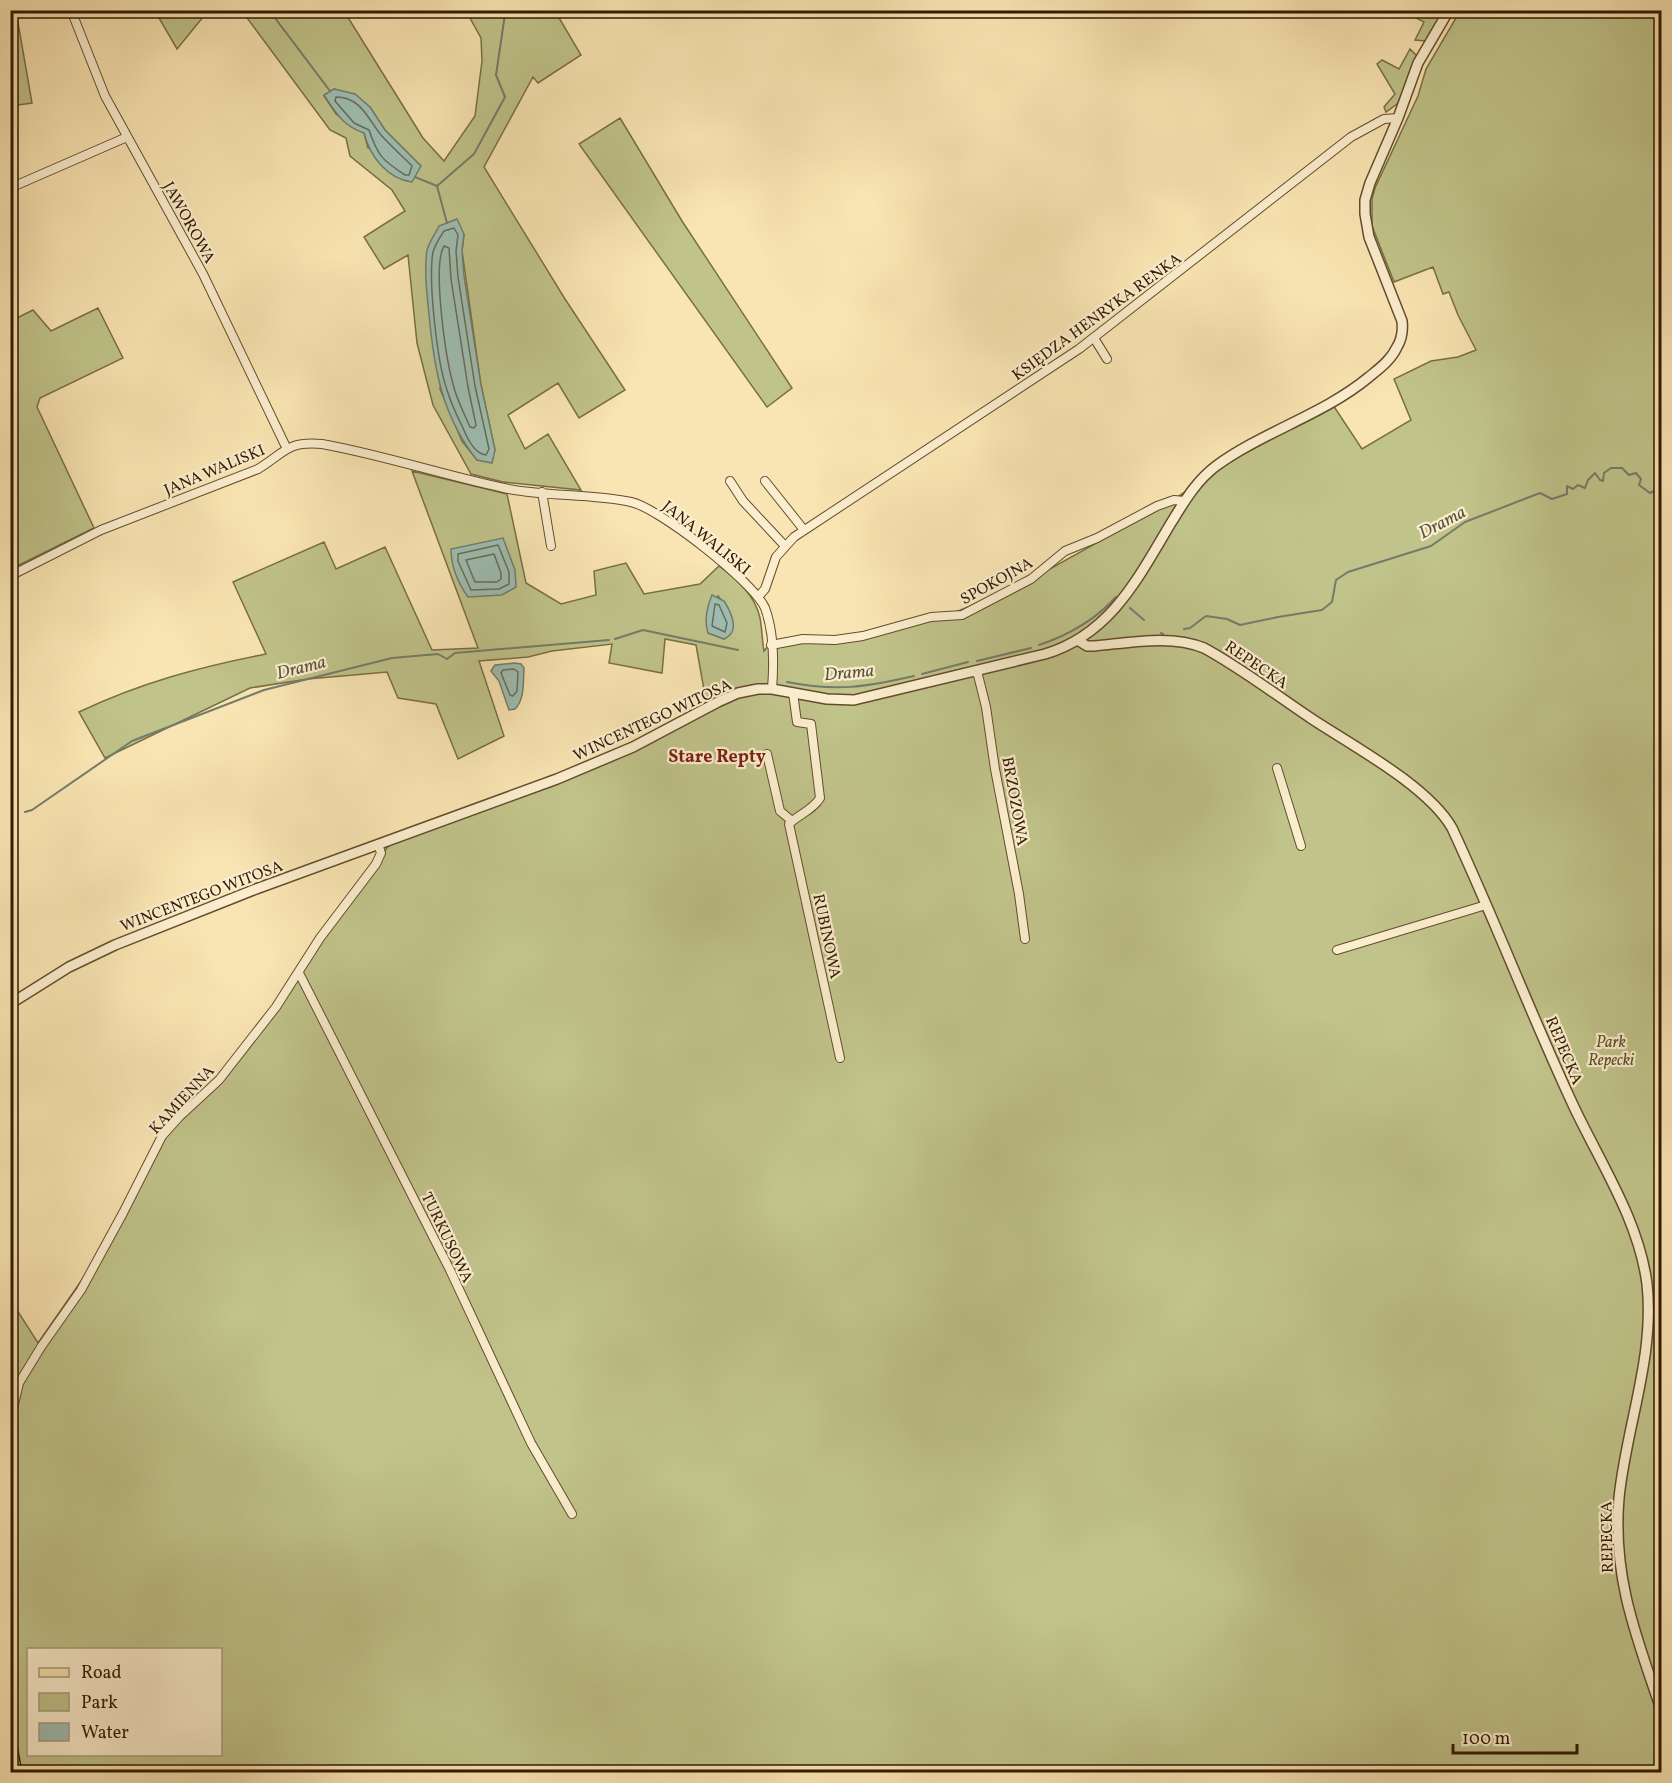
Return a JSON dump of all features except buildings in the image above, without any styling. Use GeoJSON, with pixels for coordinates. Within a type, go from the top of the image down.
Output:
{"type":"FeatureCollection","features":[{"type":"Feature","properties":{"kind":"main road"},"geometry":{"type":"LineString","coordinates":[[10,1744],[15,1773]]}},
{"type":"Feature","properties":{"kind":"street","name":"JAWOROWA"},"geometry":{"type":"LineString","coordinates":[[71,10],[105,96],[203,274],[286,447]]}},
{"type":"Feature","properties":{"kind":"street","name":"WINCENTEGO WITOSA"},"geometry":{"type":"LineString","coordinates":[[10,1005],[69,967],[107,949],[378,844],[589,766],[633,747],[738,693],[758,688],[827,699],[854,700],[1045,654],[1064,649],[1079,641],[1115,609],[1134,584],[1195,486],[1220,463],[1319,410],[1360,384],[1388,361],[1397,347],[1402,333],[1402,321],[1369,237],[1365,214],[1370,183],[1398,118],[1418,63],[1449,10]]}},
{"type":"Feature","properties":{"kind":"street","name":"KSIĘDZA HENRYKA RENKA"},"geometry":{"type":"LineString","coordinates":[[758,597],[765,589],[776,557],[784,546],[804,530],[1094,338],[1351,137],[1384,119],[1398,118]]}},
{"type":"Feature","properties":{"kind":"street"},"geometry":{"type":"LineString","coordinates":[[10,188],[126,137]]}},
{"type":"Feature","properties":{"kind":"street"},"geometry":{"type":"LineString","coordinates":[[1094,338],[1107,359]]}},
{"type":"Feature","properties":{"kind":"street","name":"JANA WALISKI"},"geometry":{"type":"LineString","coordinates":[[10,576],[100,530],[258,469],[275,458],[286,447],[304,443],[322,444],[506,488],[630,502],[648,508],[684,532],[732,571],[758,597],[767,617],[771,645],[772,689]]}},
{"type":"Feature","properties":{"kind":"street"},"geometry":{"type":"LineString","coordinates":[[730,481],[743,501],[784,546]]}},
{"type":"Feature","properties":{"kind":"street"},"geometry":{"type":"LineString","coordinates":[[765,481],[804,530]]}},
{"type":"Feature","properties":{"kind":"street"},"geometry":{"type":"LineString","coordinates":[[542,492],[551,546]]}},
{"type":"Feature","properties":{"kind":"street","name":"SPOKOJNA"},"geometry":{"type":"LineString","coordinates":[[771,645],[803,639],[835,640],[863,636],[931,617],[962,615],[1031,579],[1065,551],[1097,538],[1157,506],[1174,500],[1184,501]]}},
{"type":"Feature","properties":{"kind":"street","name":"REPECKA"},"geometry":{"type":"LineString","coordinates":[[1079,641],[1087,646],[1150,641],[1188,642],[1204,648],[1386,767],[1429,800],[1452,828],[1573,1106],[1626,1214],[1642,1260],[1648,1304],[1645,1343],[1639,1395],[1620,1486],[1618,1538],[1624,1596],[1662,1712]]}},
{"type":"Feature","properties":{"kind":"street","name":"BRZOZOWA"},"geometry":{"type":"LineString","coordinates":[[974,671],[978,675],[987,707],[995,769],[1019,894],[1025,939]]}},
{"type":"Feature","properties":{"kind":"street"},"geometry":{"type":"LineString","coordinates":[[792,821],[817,804],[820,798],[811,724],[797,722],[793,693]]}},
{"type":"Feature","properties":{"kind":"street","name":"RUBINOWA"},"geometry":{"type":"LineString","coordinates":[[767,754],[780,811],[792,821],[789,824],[840,1058]]}},
{"type":"Feature","properties":{"kind":"street"},"geometry":{"type":"LineString","coordinates":[[1277,768],[1301,846]]}},
{"type":"Feature","properties":{"kind":"street","name":"KAMIENNA"},"geometry":{"type":"LineString","coordinates":[[10,1421],[20,1383],[41,1347],[81,1290],[162,1136],[219,1080],[276,1007],[320,938],[376,864],[381,853],[378,844]]}},
{"type":"Feature","properties":{"kind":"street"},"geometry":{"type":"LineString","coordinates":[[1337,950],[1486,905]]}},
{"type":"Feature","properties":{"kind":"street","name":"TURKUSOWA"},"geometry":{"type":"LineString","coordinates":[[299,973],[450,1270],[531,1443],[572,1514]]}},
{"type":"Feature","properties":{"kind":"green space"},"geometry":{"type":"Polygon","coordinates":[[[11,10],[16,11],[32,103],[11,106],[11,10]]]}},
{"type":"Feature","properties":{"kind":"green space"},"geometry":{"type":"Polygon","coordinates":[[[155,11],[208,11],[177,49],[155,11]]]}},
{"type":"Feature","properties":{"kind":"green space"},"geometry":{"type":"Polygon","coordinates":[[[242,11],[344,11],[423,138],[444,161],[475,116],[482,61],[481,38],[466,11],[495,11],[515,16],[517,11],[555,11],[581,55],[538,83],[533,77],[484,167],[565,299],[625,390],[579,418],[558,383],[508,415],[525,449],[548,434],[581,490],[503,482],[471,474],[433,405],[417,343],[408,255],[384,269],[364,237],[405,211],[392,190],[350,156],[346,138],[330,130],[242,11]],[[334,89],[324,96],[336,114],[364,133],[368,148],[420,166],[385,130],[370,107],[334,89]],[[464,234],[440,389],[462,441],[477,460],[495,450],[481,385],[462,251],[464,234]]]}},
{"type":"Feature","properties":{"kind":"green space"},"geometry":{"type":"Polygon","coordinates":[[[1418,11],[1428,17],[1432,11],[1444,11],[1426,41],[1415,40],[1424,22],[1407,13],[1418,11]]]}},
{"type":"Feature","properties":{"kind":"green space","name":"Park Repecki"},"geometry":{"type":"Polygon","coordinates":[[[1460,11],[1661,11],[1661,1772],[11,1772],[10,1299],[38,1343],[95,1261],[156,1143],[221,1074],[253,1036],[389,845],[481,810],[722,703],[735,688],[706,701],[696,645],[665,639],[662,673],[609,663],[612,644],[552,651],[528,657],[479,661],[504,736],[458,759],[436,704],[398,698],[387,672],[308,679],[250,688],[105,758],[79,712],[170,677],[266,654],[233,582],[324,542],[336,569],[385,547],[432,650],[478,648],[412,471],[507,494],[526,583],[561,604],[596,595],[594,571],[626,563],[644,594],[700,584],[719,566],[739,582],[754,602],[760,618],[764,651],[769,645],[876,632],[953,613],[1014,589],[1170,502],[1224,465],[1333,405],[1362,449],[1411,420],[1394,379],[1431,361],[1458,357],[1476,350],[1449,292],[1443,294],[1433,267],[1394,282],[1372,226],[1372,199],[1375,188],[1418,96],[1426,69],[1460,11]],[[718,596],[708,633],[724,639],[728,608],[718,596]]]}},
{"type":"Feature","properties":{"kind":"green space"},"geometry":{"type":"Polygon","coordinates":[[[1410,49],[1417,56],[1401,98],[1386,112],[1384,107],[1395,94],[1377,64],[1382,60],[1399,69],[1410,49]]]}},
{"type":"Feature","properties":{"kind":"green space"},"geometry":{"type":"Polygon","coordinates":[[[620,118],[682,221],[792,388],[767,407],[579,144],[620,118]]]}},
{"type":"Feature","properties":{"kind":"green space"},"geometry":{"type":"Polygon","coordinates":[[[98,308],[123,358],[40,398],[37,407],[94,528],[11,569],[11,321],[33,310],[51,331],[98,308]]]}},
{"type":"Feature","properties":{"kind":"water"},"geometry":{"type":"Polygon","coordinates":[[[334,89],[355,94],[370,107],[385,130],[421,166],[412,182],[387,171],[375,158],[364,133],[345,123],[336,113],[324,95],[334,89]]]}},
{"type":"Feature","properties":{"kind":"water"},"geometry":{"type":"Polygon","coordinates":[[[457,219],[464,234],[462,251],[464,276],[481,385],[495,450],[492,463],[477,460],[455,426],[437,373],[431,334],[426,282],[427,250],[439,226],[457,219]]]}},
{"type":"Feature","properties":{"kind":"water"},"geometry":{"type":"Polygon","coordinates":[[[503,538],[515,570],[516,587],[502,595],[468,597],[456,574],[451,549],[503,538]]]}},
{"type":"Feature","properties":{"kind":"water"},"geometry":{"type":"Polygon","coordinates":[[[712,595],[724,601],[732,616],[732,632],[724,639],[708,633],[707,614],[712,595]]]}},
{"type":"Feature","properties":{"kind":"water"},"geometry":{"type":"Polygon","coordinates":[[[521,664],[524,668],[523,690],[518,705],[515,709],[509,710],[499,681],[491,671],[495,665],[521,664]]]}},
{"type":"Feature","properties":{"kind":"waterway"},"geometry":{"type":"LineString","coordinates":[[269,10],[330,91]]}},
{"type":"Feature","properties":{"kind":"waterway"},"geometry":{"type":"LineString","coordinates":[[437,186],[474,154],[505,97],[496,75],[505,14]]}},
{"type":"Feature","properties":{"kind":"waterway"},"geometry":{"type":"LineString","coordinates":[[415,177],[437,186]]}},
{"type":"Feature","properties":{"kind":"waterway"},"geometry":{"type":"LineString","coordinates":[[437,186],[447,223]]}},
{"type":"Feature","properties":{"kind":"waterway","name":"Drama"},"geometry":{"type":"LineString","coordinates":[[1184,629],[1190,628],[1206,616],[1227,619],[1240,625],[1322,610],[1332,602],[1336,580],[1348,572],[1431,546],[1465,522],[1540,493],[1552,499],[1567,494],[1567,486],[1573,489],[1578,485],[1585,488],[1588,480],[1595,473],[1603,481],[1604,473],[1611,468],[1622,468],[1629,475],[1636,473],[1641,479],[1639,485],[1650,493],[1662,487]]}},
{"type":"Feature","properties":{"kind":"waterway","name":"Drama"},"geometry":{"type":"LineString","coordinates":[[1039,645],[1081,626],[1116,597]]}},
{"type":"Feature","properties":{"kind":"waterway","name":"Drama"},"geometry":{"type":"LineString","coordinates":[[1130,608],[1144,620]]}},
{"type":"Feature","properties":{"kind":"waterway","name":"Drama"},"geometry":{"type":"LineString","coordinates":[[615,639],[643,630],[738,650]]}},
{"type":"Feature","properties":{"kind":"waterway","name":"Drama"},"geometry":{"type":"LineString","coordinates":[[25,812],[32,810],[132,741],[264,690],[392,658],[438,654],[447,659],[455,653],[609,640]]}},
{"type":"Feature","properties":{"kind":"waterway","name":"Drama"},"geometry":{"type":"LineString","coordinates":[[977,661],[1031,648]]}},
{"type":"Feature","properties":{"kind":"waterway","name":"Drama"},"geometry":{"type":"LineString","coordinates":[[922,674],[968,662]]}},
{"type":"Feature","properties":{"kind":"waterway","name":"Drama"},"geometry":{"type":"LineString","coordinates":[[787,682],[821,687],[851,687],[914,676]]}},
{"type":"Feature","properties":{"kind":"district","name":"Stare Repty"},"geometry":{"type":"Point","coordinates":[717,756]}}]}
